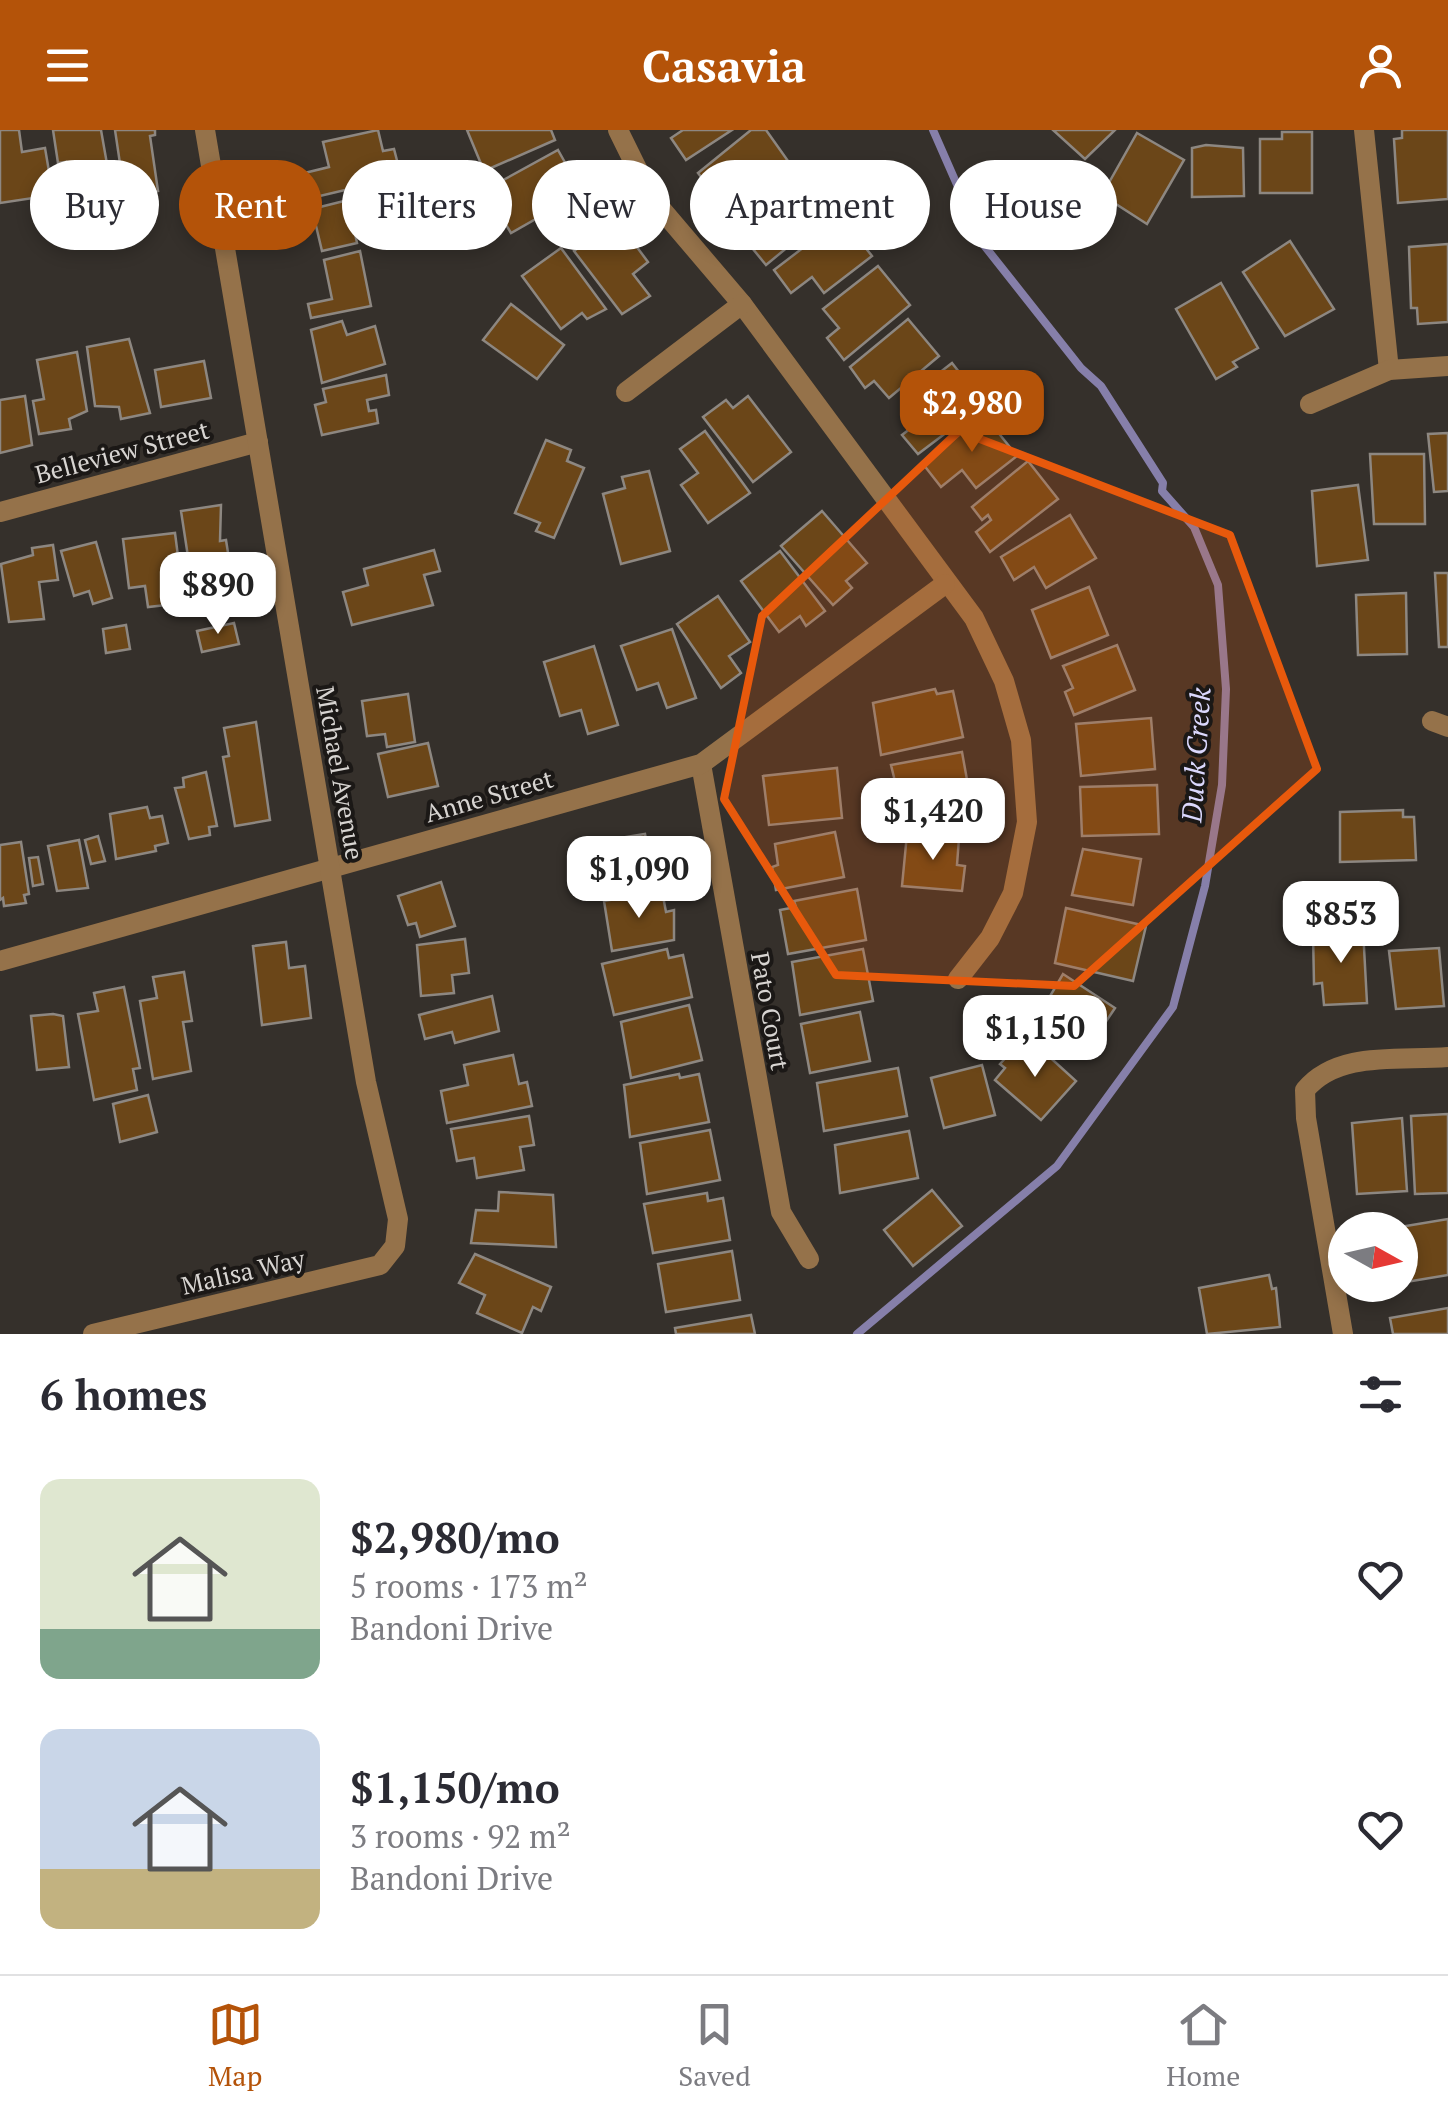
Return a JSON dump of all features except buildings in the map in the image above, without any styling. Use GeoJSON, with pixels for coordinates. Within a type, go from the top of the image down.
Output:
{"type":"FeatureCollection","features":[{"type":"Feature","properties":{"kind":"street","name":"Michael Avenue"},"geometry":{"type":"LineString","coordinates":[[205,130],[366,1082],[398,1219],[394,1246]]}},
{"type":"Feature","properties":{"kind":"street"},"geometry":{"type":"LineString","coordinates":[[618,130],[651,197],[742,304],[945,584],[974,618],[1004,681],[1021,740],[1028,822],[1014,892],[990,938],[958,979]]}},
{"type":"Feature","properties":{"kind":"street"},"geometry":{"type":"LineString","coordinates":[[1364,130],[1389,370]]}},
{"type":"Feature","properties":{"kind":"street"},"geometry":{"type":"LineString","coordinates":[[626,392],[742,304]]}},
{"type":"Feature","properties":{"kind":"street"},"geometry":{"type":"LineString","coordinates":[[1310,404],[1389,370],[1448,366]]}},
{"type":"Feature","properties":{"kind":"street","name":"Belleview Street"},"geometry":{"type":"LineString","coordinates":[[0,512],[258,442]]}},
{"type":"Feature","properties":{"kind":"street","name":"Anne Street"},"geometry":{"type":"LineString","coordinates":[[0,961],[701,764],[945,584]]}},
{"type":"Feature","properties":{"kind":"street","name":"Pato Court"},"geometry":{"type":"LineString","coordinates":[[701,764],[781,1212],[810,1259]]}},
{"type":"Feature","properties":{"kind":"street"},"geometry":{"type":"LineString","coordinates":[[1343,1334],[1306,1118],[1305,1090],[1319,1072],[1341,1062],[1448,1057]]}},
{"type":"Feature","properties":{"kind":"street","name":"Malisa Way"},"geometry":{"type":"LineString","coordinates":[[93,1334],[380,1265],[394,1246]]}},
{"type":"Feature","properties":{"kind":"highlighted area"},"geometry":{"type":"Polygon","coordinates":[[[959,431],[1230,535],[1317,769],[1074,986],[836,975],[724,799],[762,616],[959,431]]]}},
{"type":"Feature","properties":{"kind":"waterway","name":"Duck Creek"},"geometry":{"type":"LineString","coordinates":[[857,1334],[1057,1166],[1173,1007],[1205,886],[1222,785],[1226,689],[1218,585],[1194,527],[1162,491],[1163,483],[1101,386],[1081,368],[983,244],[933,130]]}}]}
